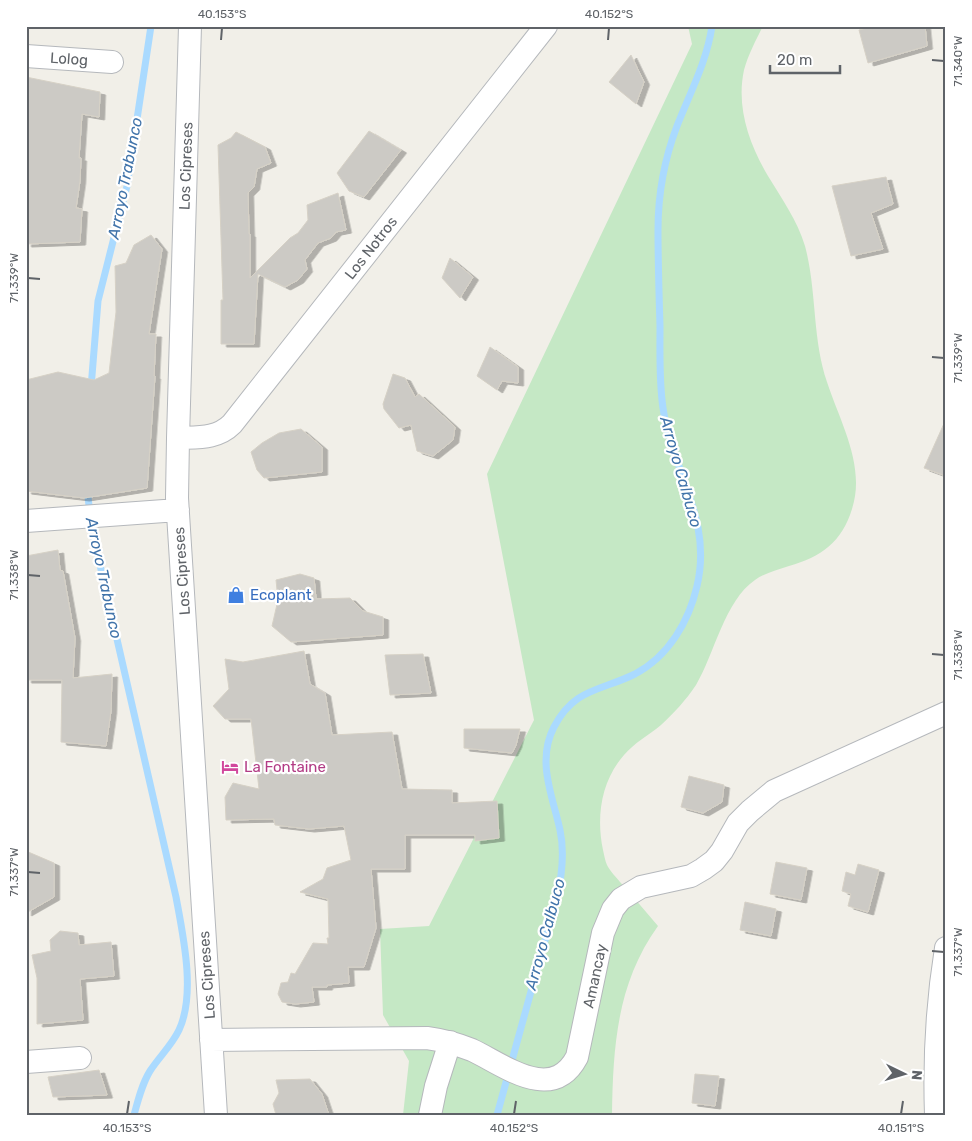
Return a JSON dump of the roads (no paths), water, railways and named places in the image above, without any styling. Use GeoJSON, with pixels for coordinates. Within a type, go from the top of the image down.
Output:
{"type":"FeatureCollection","features":[{"type":"Feature","properties":{"kind":"street","name":"Los Cipreses"},"geometry":{"type":"LineString","coordinates":[[190,26],[178,438],[178,510],[216,1115]]}},
{"type":"Feature","properties":{"kind":"street","name":"Los Notros"},"geometry":{"type":"LineString","coordinates":[[178,438],[215,435],[232,424],[546,26]]}},
{"type":"Feature","properties":{"kind":"street","name":"Lolog"},"geometry":{"type":"LineString","coordinates":[[26,56],[112,62]]}},
{"type":"Feature","properties":{"kind":"street"},"geometry":{"type":"LineString","coordinates":[[26,521],[178,510]]}},
{"type":"Feature","properties":{"kind":"street","name":"Amancay"},"geometry":{"type":"LineString","coordinates":[[211,1040],[414,1037],[450,1042],[472,1050],[523,1076],[543,1080],[554,1079],[572,1067],[580,1048],[603,933],[613,909],[621,899],[641,886],[691,876],[703,869],[714,861],[722,851],[738,824],[774,791],[946,713]]}},
{"type":"Feature","properties":{"kind":"street"},"geometry":{"type":"LineString","coordinates":[[936,1115],[936,1036],[946,948]]}},
{"type":"Feature","properties":{"kind":"street"},"geometry":{"type":"LineString","coordinates":[[430,1115],[436,1086],[450,1042]]}},
{"type":"Feature","properties":{"kind":"street"},"geometry":{"type":"LineString","coordinates":[[26,1062],[80,1058]]}},
{"type":"Feature","properties":{"kind":"waterway","name":"Arroyo Trabunco"},"geometry":{"type":"LineString","coordinates":[[91,388],[98,301],[127,186],[151,26]]}},
{"type":"Feature","properties":{"kind":"waterway","name":"Arroyo Calbuco"},"geometry":{"type":"LineString","coordinates":[[497,1115],[557,897],[561,872],[563,856],[562,839],[550,792],[546,766],[549,740],[562,714],[579,698],[589,692],[635,674],[658,658],[683,624],[697,586],[701,562],[700,539],[696,517],[674,453],[663,408],[660,367],[658,217],[663,177],[669,152],[677,126],[702,64],[712,26]]}},
{"type":"Feature","properties":{"kind":"waterway","name":"Arroyo Trabunco"},"geometry":{"type":"LineString","coordinates":[[87,489],[92,530],[176,897],[187,964],[187,999],[184,1016],[173,1041],[147,1076],[140,1092],[134,1115]]}},
{"type":"Feature","properties":{"kind":"place","name":"Ecoplant"},"geometry":{"type":"Point","coordinates":[236,595]}},
{"type":"Feature","properties":{"kind":"place","name":"La Fontaine"},"geometry":{"type":"Point","coordinates":[230,767]}}]}
